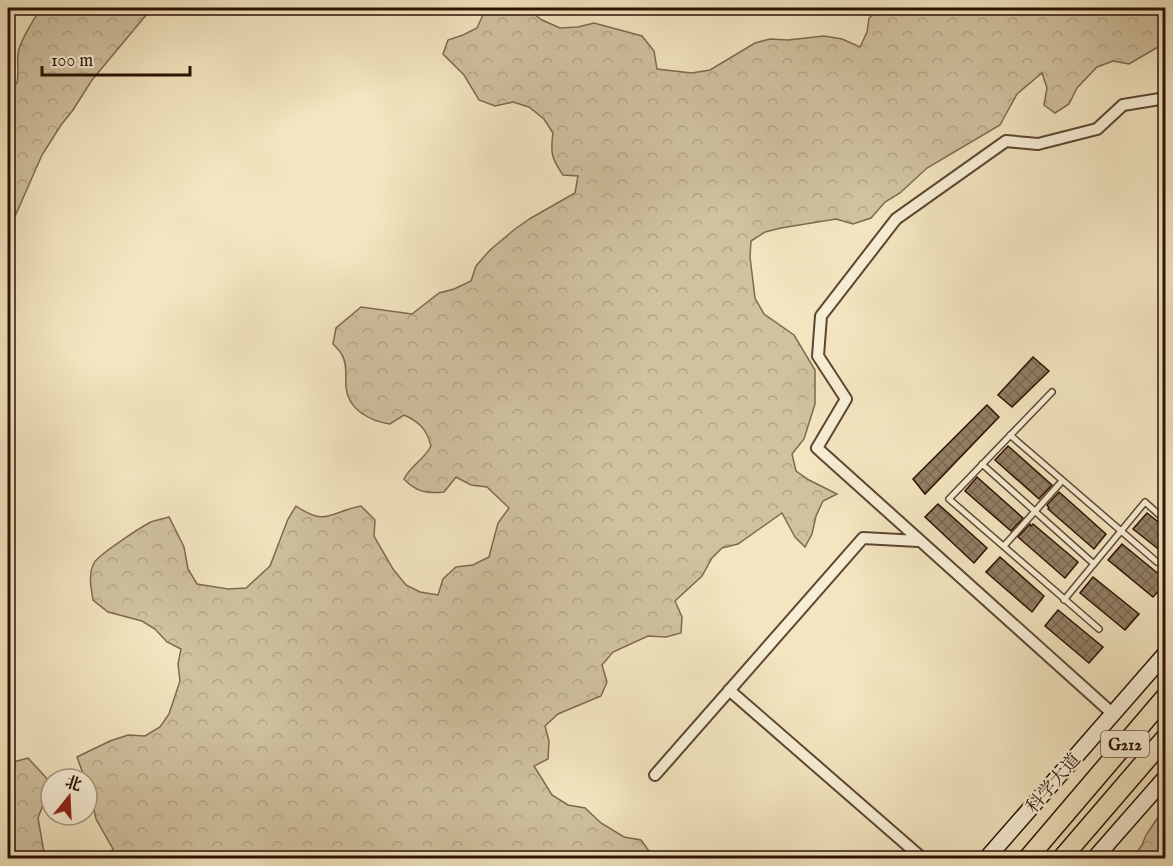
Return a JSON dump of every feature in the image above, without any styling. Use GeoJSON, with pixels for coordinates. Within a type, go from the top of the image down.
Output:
{"type":"FeatureCollection","features":[{"type":"Feature","properties":{"kind":"highway","name":"科学大道"},"geometry":{"type":"LineString","coordinates":[[1028,858],[1165,697]]}},
{"type":"Feature","properties":{"kind":"highway","name":"G212"},"geometry":{"type":"LineString","coordinates":[[1062,858],[1166,737]]}},
{"type":"Feature","properties":{"kind":"main road","name":"科学大道"},"geometry":{"type":"LineString","coordinates":[[987,858],[1166,653]]}},
{"type":"Feature","properties":{"kind":"main road"},"geometry":{"type":"LineString","coordinates":[[1095,858],[1166,777]]}},
{"type":"Feature","properties":{"kind":"street"},"geometry":{"type":"LineString","coordinates":[[1113,714],[817,448],[846,399],[819,356],[822,316],[896,219],[1005,141],[1038,144],[1097,129],[1123,105],[1166,98]]}},
{"type":"Feature","properties":{"kind":"street"},"geometry":{"type":"LineString","coordinates":[[655,775],[862,538],[918,541]]}},
{"type":"Feature","properties":{"kind":"street"},"geometry":{"type":"LineString","coordinates":[[729,690],[922,858]]}},
{"type":"Feature","properties":{"kind":"lane"},"geometry":{"type":"LineString","coordinates":[[1052,392],[949,499],[1099,629]]}},
{"type":"Feature","properties":{"kind":"lane"},"geometry":{"type":"LineString","coordinates":[[1010,435],[1157,562]]}},
{"type":"Feature","properties":{"kind":"lane"},"geometry":{"type":"LineString","coordinates":[[982,464],[1094,564]]}},
{"type":"Feature","properties":{"kind":"lane"},"geometry":{"type":"LineString","coordinates":[[1004,546],[1062,481]]}},
{"type":"Feature","properties":{"kind":"lane"},"geometry":{"type":"LineString","coordinates":[[1064,600],[1144,502],[1166,521]]}},
{"type":"Feature","properties":{"kind":"green space"},"geometry":{"type":"Polygon","coordinates":[[[41,8],[152,8],[92,80],[61,125],[42,155],[8,229],[8,89],[17,83],[19,48],[41,8]]]}},
{"type":"Feature","properties":{"kind":"green space"},"geometry":{"type":"Polygon","coordinates":[[[486,8],[526,8],[542,20],[560,28],[594,23],[642,36],[654,51],[657,69],[692,73],[710,70],[755,43],[770,39],[788,40],[824,36],[842,39],[860,47],[867,32],[869,18],[880,8],[1165,8],[1165,43],[1129,64],[1113,61],[1097,67],[1077,88],[1069,104],[1055,113],[1044,105],[1047,88],[1042,73],[1017,94],[1000,125],[927,168],[900,193],[885,202],[871,218],[853,224],[836,219],[781,228],[765,232],[751,241],[750,257],[755,298],[764,314],[794,335],[815,370],[815,404],[804,439],[792,454],[796,471],[837,494],[823,501],[805,547],[795,537],[782,513],[738,544],[722,548],[712,558],[702,576],[675,601],[682,617],[681,633],[666,637],[648,636],[613,652],[602,665],[607,682],[601,696],[558,714],[545,726],[549,741],[548,759],[534,766],[552,795],[568,805],[585,808],[601,823],[624,837],[641,840],[654,858],[566,858],[557,852],[548,858],[107,858],[113,849],[99,824],[99,767],[81,767],[77,757],[110,741],[128,735],[145,736],[160,727],[169,714],[180,681],[178,664],[181,649],[167,642],[155,629],[142,621],[108,612],[93,600],[91,572],[94,563],[103,554],[153,521],[169,517],[184,547],[188,569],[197,584],[228,589],[246,588],[270,566],[288,519],[296,506],[315,516],[322,517],[361,506],[375,520],[374,536],[393,569],[406,585],[420,592],[438,595],[443,579],[456,567],[473,565],[489,557],[498,523],[509,508],[487,487],[471,485],[456,477],[444,492],[422,491],[408,483],[404,479],[407,474],[431,446],[427,435],[419,424],[404,415],[390,424],[361,413],[348,395],[344,359],[333,344],[336,328],[361,307],[412,314],[439,293],[471,281],[476,266],[490,250],[531,218],[575,193],[578,176],[563,175],[559,169],[552,151],[553,133],[544,119],[529,107],[513,102],[495,106],[479,100],[464,75],[443,54],[448,40],[477,28],[486,8]]]}},
{"type":"Feature","properties":{"kind":"green space"},"geometry":{"type":"Polygon","coordinates":[[[8,751],[13,762],[28,758],[39,770],[38,818],[45,858],[8,858],[8,751]]]}},
{"type":"Feature","properties":{"kind":"green space"},"geometry":{"type":"Polygon","coordinates":[[[1165,807],[1165,858],[1133,858],[1146,835],[1165,807]]]}},
{"type":"Feature","properties":{"kind":"building"},"geometry":{"type":"Polygon","coordinates":[[[1033,357],[1049,371],[1012,407],[998,395],[1033,357]]]}},
{"type":"Feature","properties":{"kind":"building"},"geometry":{"type":"Polygon","coordinates":[[[987,405],[999,417],[925,494],[913,479],[987,405]]]}},
{"type":"Feature","properties":{"kind":"building"},"geometry":{"type":"Polygon","coordinates":[[[1008,446],[1052,485],[1039,499],[995,460],[1008,446]]]}},
{"type":"Feature","properties":{"kind":"building"},"geometry":{"type":"Polygon","coordinates":[[[977,477],[1023,518],[1011,531],[965,491],[977,477]]]}},
{"type":"Feature","properties":{"kind":"building"},"geometry":{"type":"Polygon","coordinates":[[[1059,492],[1106,534],[1094,549],[1048,509],[1047,505],[1059,492]]]}},
{"type":"Feature","properties":{"kind":"building"},"geometry":{"type":"Polygon","coordinates":[[[938,504],[987,548],[974,563],[925,517],[938,504]]]}},
{"type":"Feature","properties":{"kind":"building"},"geometry":{"type":"Polygon","coordinates":[[[1147,513],[1166,528],[1166,555],[1133,529],[1147,513]]]}},
{"type":"Feature","properties":{"kind":"building"},"geometry":{"type":"Polygon","coordinates":[[[1030,524],[1031,526],[1033,524],[1078,562],[1065,578],[1018,537],[1030,524]]]}},
{"type":"Feature","properties":{"kind":"building"},"geometry":{"type":"Polygon","coordinates":[[[1122,544],[1166,580],[1166,583],[1153,597],[1108,560],[1122,544]]]}},
{"type":"Feature","properties":{"kind":"building"},"geometry":{"type":"Polygon","coordinates":[[[1000,557],[1044,596],[1032,612],[986,572],[1000,557]]]}},
{"type":"Feature","properties":{"kind":"building"},"geometry":{"type":"Polygon","coordinates":[[[1093,577],[1139,614],[1125,630],[1080,593],[1093,577]]]}},
{"type":"Feature","properties":{"kind":"building"},"geometry":{"type":"Polygon","coordinates":[[[1058,610],[1103,647],[1089,663],[1045,626],[1058,610]]]}}]}
